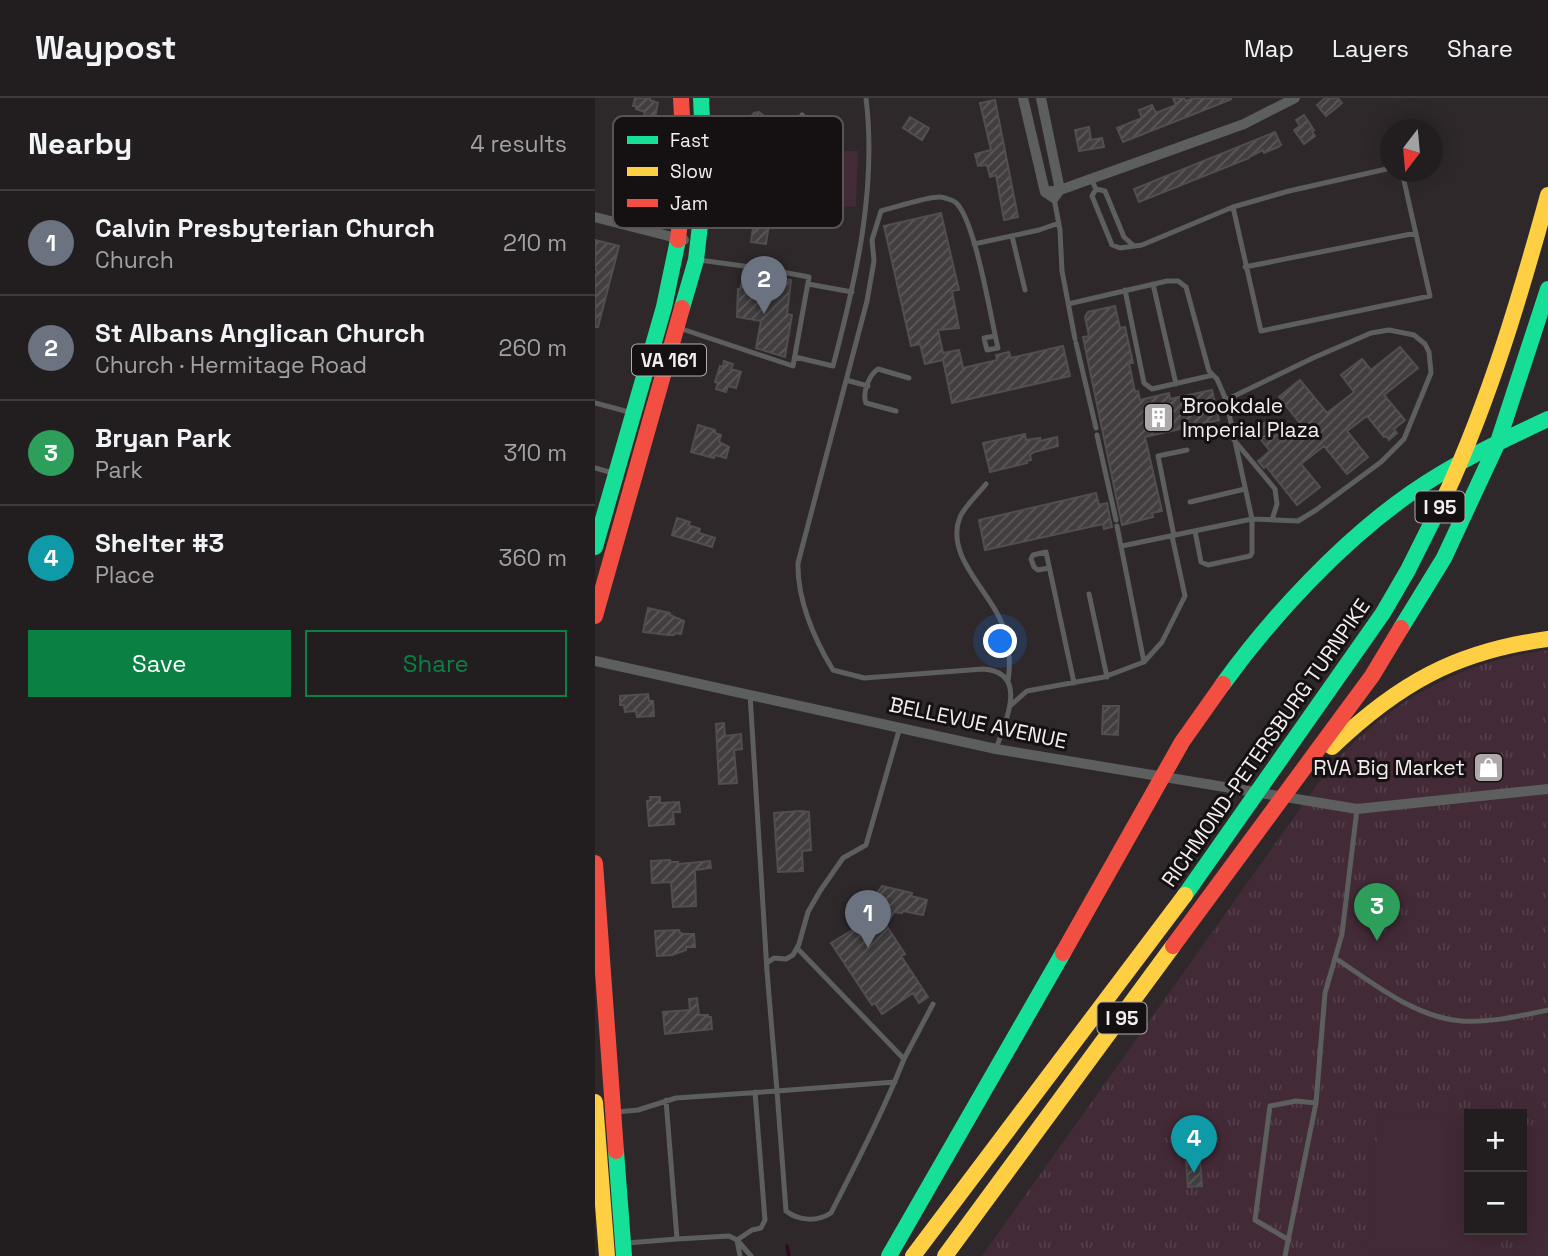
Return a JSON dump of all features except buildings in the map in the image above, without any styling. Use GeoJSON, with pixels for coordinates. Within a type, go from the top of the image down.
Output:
{"type":"FeatureCollection","features":[{"type":"Feature","properties":{"kind":"main road","name":"VA 161"},"geometry":{"type":"LineString","coordinates":[[681,98],[682,116]]}},
{"type":"Feature","properties":{"kind":"main road","name":"VA 161"},"geometry":{"type":"LineString","coordinates":[[701,98],[702,116]]}},
{"type":"Feature","properties":{"kind":"main road","name":"RICHMOND-PETERSBURG TURNPIKE"},"geometry":{"type":"LineString","coordinates":[[913,1256],[1181,903],[1266,783],[1407,573],[1436,517],[1472,433],[1529,267],[1548,195]]}},
{"type":"Feature","properties":{"kind":"main road","name":"VA 161"},"geometry":{"type":"LineString","coordinates":[[595,547],[667,297],[681,228]]}},
{"type":"Feature","properties":{"kind":"main road","name":"VA 161"},"geometry":{"type":"LineString","coordinates":[[595,616],[678,328],[700,228]]}},
{"type":"Feature","properties":{"kind":"main road","name":"RICHMOND-PETERSBURG TURNPIKE"},"geometry":{"type":"LineString","coordinates":[[945,1256],[1372,676],[1444,558],[1498,442],[1548,289]]}},
{"type":"Feature","properties":{"kind":"main road"},"geometry":{"type":"LineString","coordinates":[[888,1256],[985,1093],[1182,742],[1231,672],[1288,603],[1373,521],[1412,492],[1475,454],[1548,419]]}},
{"type":"Feature","properties":{"kind":"main road"},"geometry":{"type":"LineString","coordinates":[[1297,779],[1357,723],[1396,693],[1432,673],[1476,656],[1525,641],[1548,639]]}},
{"type":"Feature","properties":{"kind":"main road"},"geometry":{"type":"LineString","coordinates":[[595,863],[602,1073],[613,1113],[623,1250]]}},
{"type":"Feature","properties":{"kind":"main road"},"geometry":{"type":"LineString","coordinates":[[595,1102],[607,1256]]}},
{"type":"Feature","properties":{"kind":"street"},"geometry":{"type":"LineString","coordinates":[[1023,98],[1053,193]]}},
{"type":"Feature","properties":{"kind":"street"},"geometry":{"type":"LineString","coordinates":[[1041,98],[1053,193]]}},
{"type":"Feature","properties":{"kind":"street"},"geometry":{"type":"LineString","coordinates":[[1053,193],[1093,184],[1244,124],[1295,98]]}},
{"type":"Feature","properties":{"kind":"street"},"geometry":{"type":"LineString","coordinates":[[595,217],[613,222]]}},
{"type":"Feature","properties":{"kind":"street"},"geometry":{"type":"LineString","coordinates":[[638,228],[680,239],[697,252]]}},
{"type":"Feature","properties":{"kind":"street","name":"BELLEVUE AVENUE"},"geometry":{"type":"LineString","coordinates":[[595,661],[996,749],[1357,810],[1548,789]]}},
{"type":"Feature","properties":{"kind":"lane"},"geometry":{"type":"LineString","coordinates":[[795,356],[833,366],[852,292],[866,206],[866,98]]}},
{"type":"Feature","properties":{"kind":"lane"},"geometry":{"type":"LineString","coordinates":[[1134,246],[1123,237],[1105,191],[1093,184],[1092,196],[1112,245],[1120,248],[1142,245],[1233,207],[1380,170]]}},
{"type":"Feature","properties":{"kind":"lane"},"geometry":{"type":"LineString","coordinates":[[1233,207],[1261,331],[1430,296],[1404,182]]}},
{"type":"Feature","properties":{"kind":"lane"},"geometry":{"type":"LineString","coordinates":[[1053,193],[1068,304],[1122,546],[1144,662]]}},
{"type":"Feature","properties":{"kind":"lane"},"geometry":{"type":"LineString","coordinates":[[995,336],[974,244],[964,215],[955,202],[940,197],[881,211],[872,240],[874,261],[867,300],[797,562],[797,581],[823,654],[833,670],[864,678],[995,670],[1011,686],[1010,706],[996,749]]}},
{"type":"Feature","properties":{"kind":"lane"},"geometry":{"type":"LineString","coordinates":[[974,244],[1059,223]]}},
{"type":"Feature","properties":{"kind":"lane"},"geometry":{"type":"LineString","coordinates":[[1245,267],[1416,233]]}},
{"type":"Feature","properties":{"kind":"lane"},"geometry":{"type":"LineString","coordinates":[[1011,236],[1025,290]]}},
{"type":"Feature","properties":{"kind":"lane"},"geometry":{"type":"LineString","coordinates":[[678,328],[793,366],[810,277],[697,252]]}},
{"type":"Feature","properties":{"kind":"lane"},"geometry":{"type":"LineString","coordinates":[[1068,304],[1153,284],[1178,281],[1186,287],[1209,370],[1217,379],[1226,400],[1252,519],[1253,549],[1250,556],[1208,565],[1201,562],[1195,531]]}},
{"type":"Feature","properties":{"kind":"lane"},"geometry":{"type":"LineString","coordinates":[[808,284],[852,292]]}},
{"type":"Feature","properties":{"kind":"lane"},"geometry":{"type":"LineString","coordinates":[[1153,284],[1176,384]]}},
{"type":"Feature","properties":{"kind":"lane"},"geometry":{"type":"LineString","coordinates":[[1125,290],[1143,383],[1152,389],[1213,375]]}},
{"type":"Feature","properties":{"kind":"lane"},"geometry":{"type":"LineString","coordinates":[[1122,546],[1252,519],[1298,521],[1316,510],[1381,462],[1404,439],[1431,373],[1429,352],[1425,344],[1414,335],[1389,330],[1371,333],[1226,400]]}},
{"type":"Feature","properties":{"kind":"lane"},"geometry":{"type":"LineString","coordinates":[[896,411],[866,403],[864,397],[872,373],[878,369],[909,378]]}},
{"type":"Feature","properties":{"kind":"lane"},"geometry":{"type":"LineString","coordinates":[[846,380],[868,386]]}},
{"type":"Feature","properties":{"kind":"lane"},"geometry":{"type":"LineString","coordinates":[[595,403],[633,413]]}},
{"type":"Feature","properties":{"kind":"lane"},"geometry":{"type":"LineString","coordinates":[[1234,440],[1275,489],[1277,505],[1272,520]]}},
{"type":"Feature","properties":{"kind":"lane"},"geometry":{"type":"LineString","coordinates":[[1010,706],[1027,691],[1107,677],[1144,662],[1162,642],[1185,596],[1158,456],[1187,450]]}},
{"type":"Feature","properties":{"kind":"lane"},"geometry":{"type":"LineString","coordinates":[[595,468],[616,474]]}},
{"type":"Feature","properties":{"kind":"lane"},"geometry":{"type":"LineString","coordinates":[[986,484],[961,516],[956,533],[961,555],[1000,619],[1007,640],[1010,666],[1008,682]]}},
{"type":"Feature","properties":{"kind":"lane"},"geometry":{"type":"LineString","coordinates":[[1190,502],[1245,489]]}},
{"type":"Feature","properties":{"kind":"lane"},"geometry":{"type":"LineString","coordinates":[[1049,568],[1074,683]]}},
{"type":"Feature","properties":{"kind":"lane"},"geometry":{"type":"LineString","coordinates":[[1089,594],[1107,677]]}},
{"type":"Feature","properties":{"kind":"lane"},"geometry":{"type":"LineString","coordinates":[[750,694],[786,1211],[796,1219],[824,1218],[831,1213],[933,1004]]}},
{"type":"Feature","properties":{"kind":"lane"},"geometry":{"type":"LineString","coordinates":[[767,963],[774,958],[786,960],[793,955],[808,912],[820,891],[843,858],[866,845],[900,727]]}},
{"type":"Feature","properties":{"kind":"lane"},"geometry":{"type":"LineString","coordinates":[[1285,1256],[1316,1103],[1325,993],[1342,934],[1357,810]]}},
{"type":"Feature","properties":{"kind":"lane"},"geometry":{"type":"LineString","coordinates":[[797,948],[904,1059]]}},
{"type":"Feature","properties":{"kind":"lane"},"geometry":{"type":"LineString","coordinates":[[1335,958],[1397,998],[1430,1013],[1461,1021],[1509,1018],[1548,1010]]}},
{"type":"Feature","properties":{"kind":"lane"},"geometry":{"type":"LineString","coordinates":[[613,1113],[638,1110],[666,1100],[895,1082]]}},
{"type":"Feature","properties":{"kind":"lane"},"geometry":{"type":"LineString","coordinates":[[737,1240],[752,1230],[761,1228],[765,1220],[755,1092]]}},
{"type":"Feature","properties":{"kind":"lane"},"geometry":{"type":"LineString","coordinates":[[666,1100],[677,1239]]}},
{"type":"Feature","properties":{"kind":"lane"},"geometry":{"type":"LineString","coordinates":[[1289,1240],[1255,1220],[1270,1106],[1296,1101],[1316,1103]]}},
{"type":"Feature","properties":{"kind":"lane"},"geometry":{"type":"LineString","coordinates":[[623,1250],[677,1239],[729,1236],[737,1240],[751,1256]]}},
{"type":"Feature","properties":{"kind":"lane"},"geometry":{"type":"LineString","coordinates":[[737,1240],[740,1256]]}},
{"type":"Feature","properties":{"kind":"green space"},"geometry":{"type":"Polygon","coordinates":[[[843,151],[858,151],[856,207],[843,206],[843,151]]]}},
{"type":"Feature","properties":{"kind":"green space"},"geometry":{"type":"Polygon","coordinates":[[[1548,650],[1548,1256],[982,1256],[1329,768],[1376,723],[1401,705],[1428,688],[1485,664],[1548,650]]]}},
{"type":"Feature","properties":{"kind":"green space"},"geometry":{"type":"Polygon","coordinates":[[[1379,1112],[1464,1120],[1464,1235],[1478,1235],[1476,1256],[1367,1254],[1379,1112]]]}},
{"type":"Feature","properties":{"kind":"green space"},"geometry":{"type":"Polygon","coordinates":[[[1527,1127],[1548,1129],[1548,1256],[1513,1256],[1515,1235],[1527,1235],[1527,1127]]]}},
{"type":"Feature","properties":{"kind":"waterway"},"geometry":{"type":"LineString","coordinates":[[787,1246],[789,1256]]}},
{"type":"Feature","properties":{"kind":"traffic: fast"},"geometry":{"type":"LineString","coordinates":[[701,98],[702,116]]}},
{"type":"Feature","properties":{"kind":"traffic: fast"},"geometry":{"type":"LineString","coordinates":[[682,308],[696,260],[700,228]]}},
{"type":"Feature","properties":{"kind":"traffic: fast"},"geometry":{"type":"LineString","coordinates":[[595,547],[664,307],[678,240]]}},
{"type":"Feature","properties":{"kind":"traffic: fast"},"geometry":{"type":"LineString","coordinates":[[1401,628],[1444,558],[1498,442],[1548,289]]}},
{"type":"Feature","properties":{"kind":"traffic: fast"},"geometry":{"type":"LineString","coordinates":[[1223,684],[1263,632],[1309,581],[1385,512],[1444,472],[1548,419]]}},
{"type":"Feature","properties":{"kind":"traffic: fast"},"geometry":{"type":"LineString","coordinates":[[1185,895],[1383,613],[1446,494]]}},
{"type":"Feature","properties":{"kind":"traffic: fast"},"geometry":{"type":"LineString","coordinates":[[889,1256],[1063,953]]}},
{"type":"Feature","properties":{"kind":"traffic: fast"},"geometry":{"type":"LineString","coordinates":[[616,1151],[624,1256]]}},
{"type":"Feature","properties":{"kind":"traffic: slow"},"geometry":{"type":"LineString","coordinates":[[1446,494],[1477,421],[1503,347],[1548,195]]}},
{"type":"Feature","properties":{"kind":"traffic: slow"},"geometry":{"type":"LineString","coordinates":[[1332,747],[1381,705],[1430,674],[1485,652],[1548,639]]}},
{"type":"Feature","properties":{"kind":"traffic: slow"},"geometry":{"type":"LineString","coordinates":[[913,1256],[1185,895]]}},
{"type":"Feature","properties":{"kind":"traffic: slow"},"geometry":{"type":"LineString","coordinates":[[945,1256],[1173,946]]}},
{"type":"Feature","properties":{"kind":"traffic: slow"},"geometry":{"type":"LineString","coordinates":[[595,1102],[607,1256]]}},
{"type":"Feature","properties":{"kind":"traffic: jam"},"geometry":{"type":"LineString","coordinates":[[681,98],[682,116]]}},
{"type":"Feature","properties":{"kind":"traffic: jam"},"geometry":{"type":"LineString","coordinates":[[678,240],[679,228]]}},
{"type":"Feature","properties":{"kind":"traffic: jam"},"geometry":{"type":"LineString","coordinates":[[595,616],[682,308]]}},
{"type":"Feature","properties":{"kind":"traffic: jam"},"geometry":{"type":"LineString","coordinates":[[1173,946],[1372,676],[1401,628]]}},
{"type":"Feature","properties":{"kind":"traffic: jam"},"geometry":{"type":"LineString","coordinates":[[1063,953],[1182,742],[1223,684]]}},
{"type":"Feature","properties":{"kind":"traffic: jam"},"geometry":{"type":"LineString","coordinates":[[595,863],[616,1151]]}},
{"type":"Feature","properties":{"kind":"place","name":"St Albans Anglican Church"},"geometry":{"type":"Point","coordinates":[764,314]}},
{"type":"Feature","properties":{"kind":"place","name":"Brookdale Imperial Plaza"},"geometry":{"type":"Point","coordinates":[1159,418]}},
{"type":"Feature","properties":{"kind":"place","name":"RVA Big Market"},"geometry":{"type":"Point","coordinates":[1488,768]}},
{"type":"Feature","properties":{"kind":"place","name":"Bryan Park"},"geometry":{"type":"Point","coordinates":[1377,941]}},
{"type":"Feature","properties":{"kind":"place","name":"Calvin Presbyterian Church"},"geometry":{"type":"Point","coordinates":[868,948]}},
{"type":"Feature","properties":{"kind":"place","name":"Shelter #3"},"geometry":{"type":"Point","coordinates":[1194,1173]}}]}
